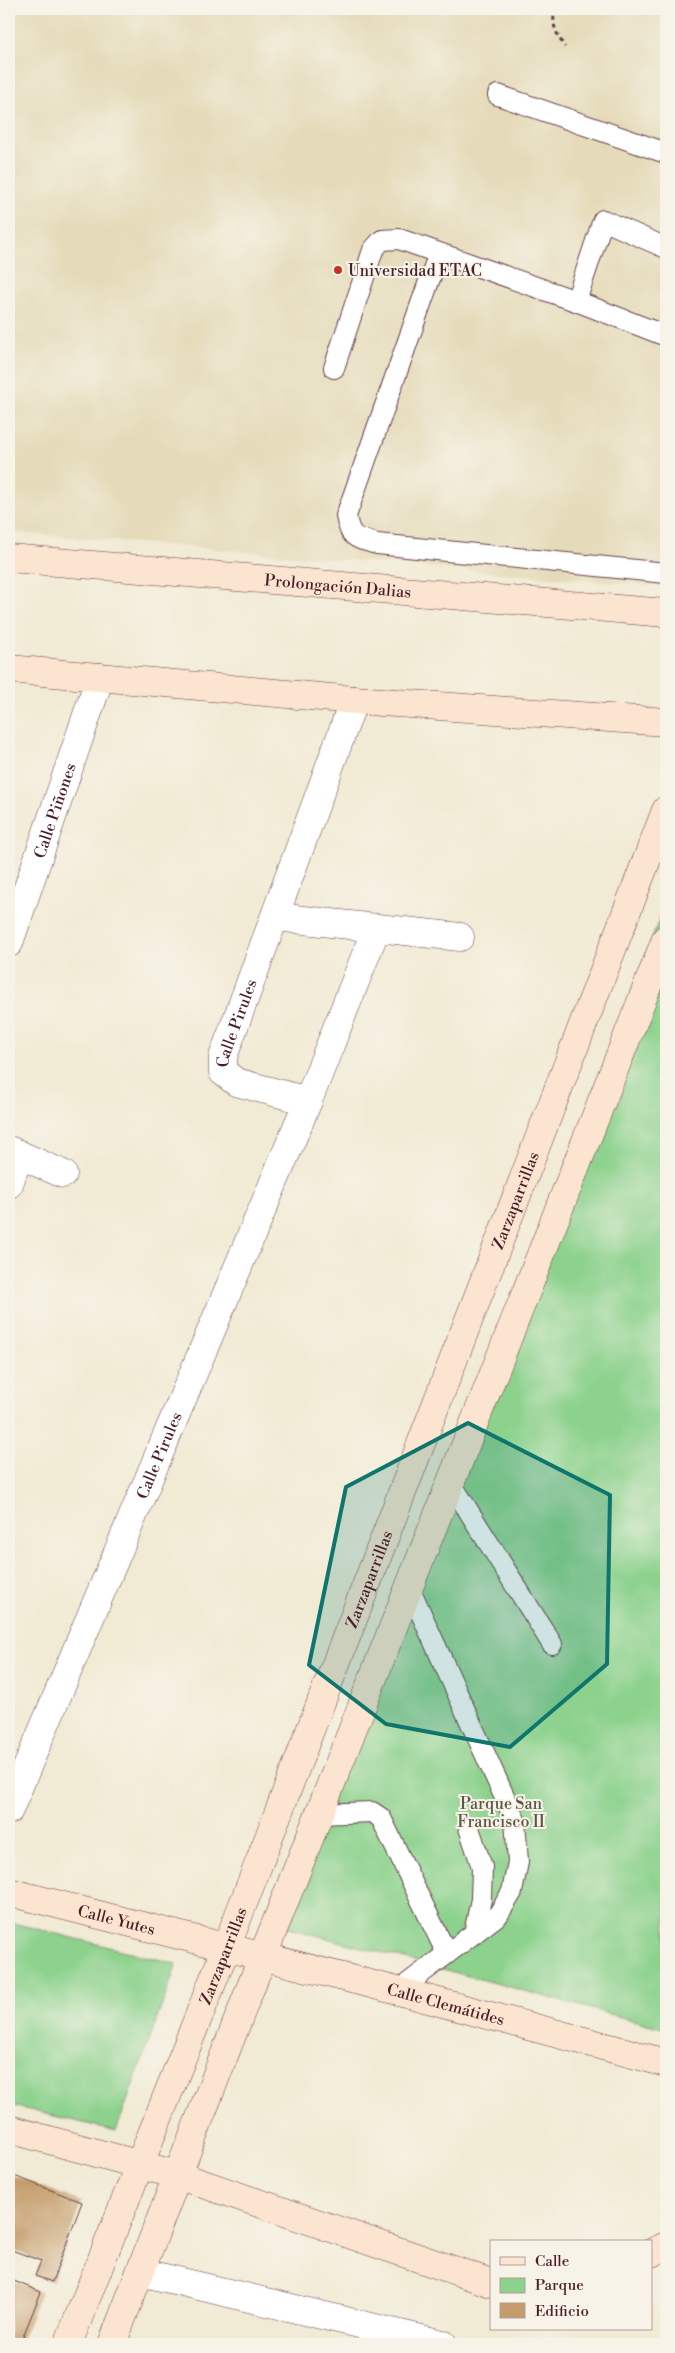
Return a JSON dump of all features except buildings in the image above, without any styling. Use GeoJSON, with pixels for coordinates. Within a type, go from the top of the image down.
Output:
{"type":"FeatureCollection","features":[{"type":"Feature","properties":{"kind":"street","name":"Prolongación Dalias"},"geometry":{"type":"LineString","coordinates":[[9,558],[666,613]]}},
{"type":"Feature","properties":{"kind":"street"},"geometry":{"type":"LineString","coordinates":[[9,669],[354,700],[666,722]]}},
{"type":"Feature","properties":{"kind":"street","name":"Calle Piñones"},"geometry":{"type":"LineString","coordinates":[[9,943],[100,678]]}},
{"type":"Feature","properties":{"kind":"street","name":"Calle Pirules"},"geometry":{"type":"LineString","coordinates":[[308,1101],[236,1082],[223,1072],[223,1057],[276,917],[354,700]]}},
{"type":"Feature","properties":{"kind":"street","name":"Zarzaparrillas"},"geometry":{"type":"LineString","coordinates":[[68,2344],[226,1948],[666,810]]}},
{"type":"Feature","properties":{"kind":"street"},"geometry":{"type":"LineString","coordinates":[[276,917],[460,938]]}},
{"type":"Feature","properties":{"kind":"street","name":"Calle Pirules"},"geometry":{"type":"LineString","coordinates":[[9,1810],[308,1101],[376,929]]}},
{"type":"Feature","properties":{"kind":"street"},"geometry":{"type":"LineString","coordinates":[[112,2344],[262,1958],[666,940]]}},
{"type":"Feature","properties":{"kind":"street"},"geometry":{"type":"LineString","coordinates":[[9,1184],[14,1152],[63,1174]]}},
{"type":"Feature","properties":{"kind":"street","name":"Calle Yutes"},"geometry":{"type":"LineString","coordinates":[[9,1892],[226,1948]]}},
{"type":"Feature","properties":{"kind":"street","name":"Calle Clemátides"},"geometry":{"type":"LineString","coordinates":[[226,1948],[398,1991],[666,2063]]}},
{"type":"Feature","properties":{"kind":"street"},"geometry":{"type":"LineString","coordinates":[[9,2129],[177,2174],[490,2283]]}},
{"type":"Feature","properties":{"kind":"street"},"geometry":{"type":"LineString","coordinates":[[652,2253],[666,2246]]}},
{"type":"Feature","properties":{"kind":"street"},"geometry":{"type":"LineString","coordinates":[[140,2272],[443,2344]]}},
{"type":"Feature","properties":{"kind":"lane"},"geometry":{"type":"LineString","coordinates":[[498,95],[666,153]]}},
{"type":"Feature","properties":{"kind":"lane"},"geometry":{"type":"LineString","coordinates":[[576,301],[602,220],[666,248]]}},
{"type":"Feature","properties":{"kind":"lane"},"geometry":{"type":"LineString","coordinates":[[334,368],[373,250],[382,240],[400,239],[576,301],[666,336]]}},
{"type":"Feature","properties":{"kind":"lane"},"geometry":{"type":"LineString","coordinates":[[439,253],[346,516],[349,531],[356,538],[377,544],[666,573]]}},
{"type":"Feature","properties":{"kind":"lane"},"geometry":{"type":"LineString","coordinates":[[450,1483],[552,1644]]}},
{"type":"Feature","properties":{"kind":"lane"},"geometry":{"type":"LineString","coordinates":[[398,1991],[498,1915],[512,1892],[518,1862],[515,1820],[409,1588]]}},
{"type":"Feature","properties":{"kind":"lane"},"geometry":{"type":"LineString","coordinates":[[319,1814],[372,1812],[381,1818],[447,1954]]}},
{"type":"Feature","properties":{"kind":"lane"},"geometry":{"type":"LineString","coordinates":[[469,1828],[482,1867],[480,1899],[474,1934]]}},
{"type":"Feature","properties":{"kind":"path"},"geometry":{"type":"LineString","coordinates":[[556,9],[554,14],[555,33],[565,47]]}},
{"type":"Feature","properties":{"kind":"highlighted area"},"geometry":{"type":"Polygon","coordinates":[[[468,1423],[610,1495],[607,1664],[510,1747],[386,1724],[309,1665],[346,1487],[468,1423]]]}},
{"type":"Feature","properties":{"kind":"shaded area","name":"Universidad ETAC"},"geometry":{"type":"Polygon","coordinates":[[[9,9],[666,9],[666,587],[9,532],[9,9]]]}},
{"type":"Feature","properties":{"kind":"green space","name":"Parque San Francisco II"},"geometry":{"type":"Polygon","coordinates":[[[666,901],[666,2029],[282,1926],[666,901]]]}},
{"type":"Feature","properties":{"kind":"green space"},"geometry":{"type":"Polygon","coordinates":[[[9,1922],[177,1964],[116,2131],[9,2105],[9,1922]]]}},
{"type":"Feature","properties":{"kind":"place","name":"Universidad ETAC"},"geometry":{"type":"Point","coordinates":[338,270]}}]}
